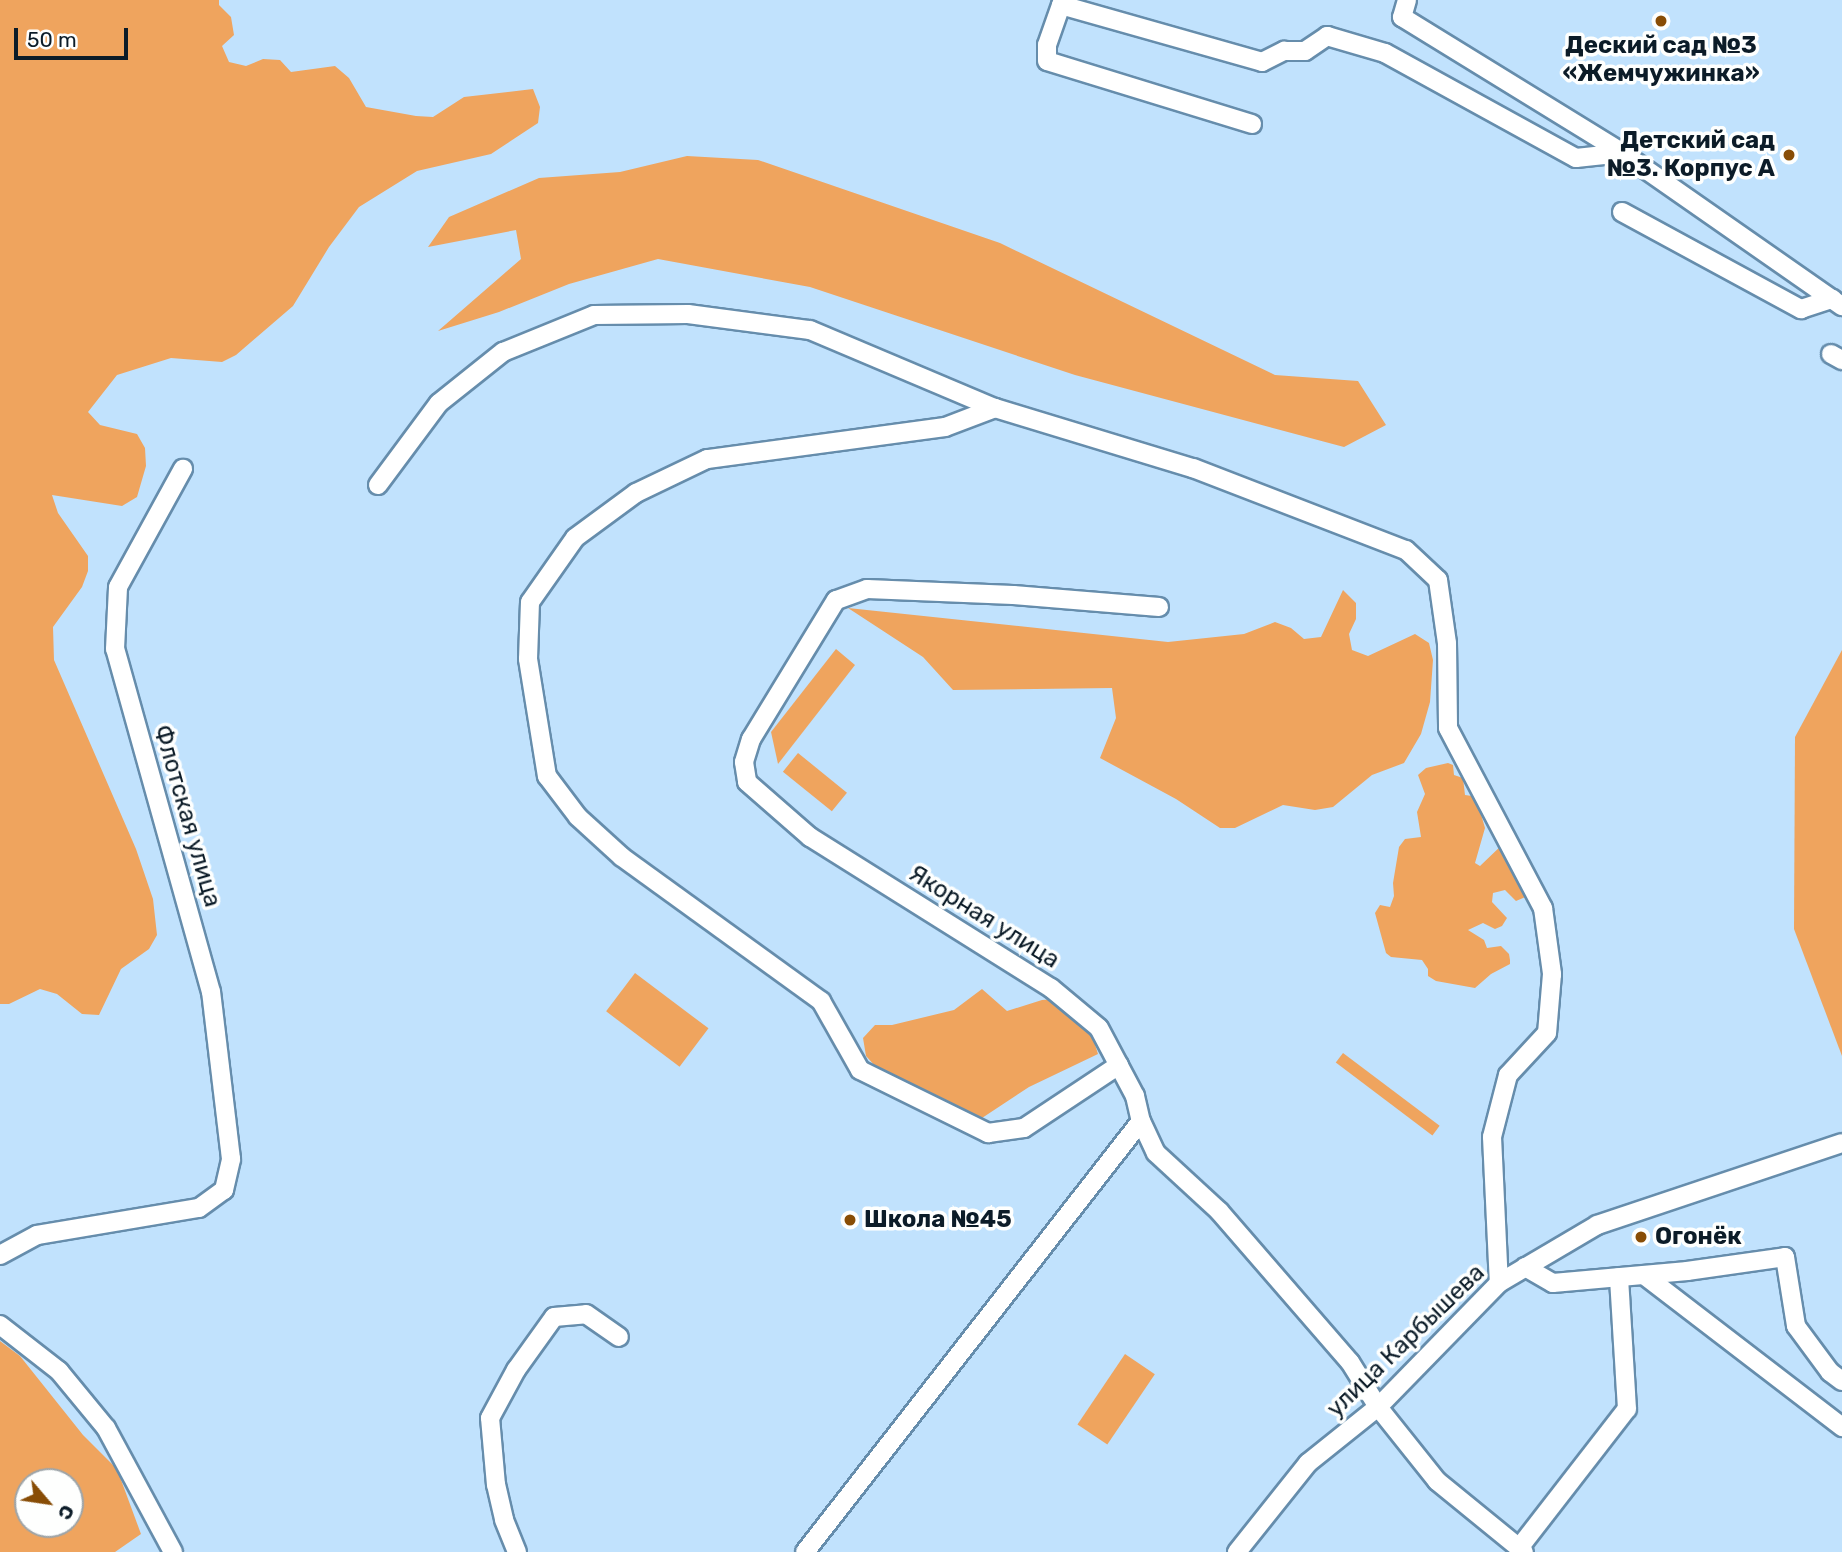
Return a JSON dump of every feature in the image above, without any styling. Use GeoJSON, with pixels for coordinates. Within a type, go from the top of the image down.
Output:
{"type":"FeatureCollection","features":[{"type":"Feature","properties":{"kind":"street"},"geometry":{"type":"LineString","coordinates":[[1407,0],[1402,17],[1623,153],[1837,302]]}},
{"type":"Feature","properties":{"kind":"street"},"geometry":{"type":"LineString","coordinates":[[1252,124],[1047,61],[1047,45],[1061,5],[1262,62],[1284,51],[1305,51],[1327,36],[1385,53],[1576,158],[1623,153]]}},
{"type":"Feature","properties":{"kind":"street"},"geometry":{"type":"LineString","coordinates":[[1622,212],[1801,309],[1837,302]]}},
{"type":"Feature","properties":{"kind":"street"},"geometry":{"type":"LineString","coordinates":[[377,485],[439,403],[503,352],[594,315],[688,314],[810,330],[995,408],[1193,468],[1406,550],[1438,580],[1447,643],[1448,728],[1543,908],[1552,974],[1547,1033],[1508,1075],[1492,1137],[1499,1283]]}},
{"type":"Feature","properties":{"kind":"street"},"geometry":{"type":"LineString","coordinates":[[995,408],[945,427],[707,459],[636,493],[575,538],[530,602],[528,659],[547,776],[578,817],[622,857],[821,1001],[860,1070],[988,1133],[1024,1128],[1119,1065]]}},
{"type":"Feature","properties":{"kind":"street","name":"Флотская улица"},"geometry":{"type":"LineString","coordinates":[[0,1255],[37,1235],[199,1208],[224,1190],[231,1159],[211,992],[115,649],[118,587],[183,469]]}},
{"type":"Feature","properties":{"kind":"street","name":"Якорная улица"},"geometry":{"type":"LineString","coordinates":[[1159,607],[1013,595],[867,589],[836,600],[751,739],[744,762],[747,782],[810,837],[1051,988],[1099,1028],[1135,1096],[1141,1121],[1156,1153],[1219,1211],[1350,1362],[1378,1407],[1437,1481],[1521,1550]]}},
{"type":"Feature","properties":{"kind":"street"},"geometry":{"type":"LineString","coordinates":[[805,1552],[1141,1121]]}},
{"type":"Feature","properties":{"kind":"street","name":"улица Карбышева"},"geometry":{"type":"LineString","coordinates":[[1237,1552],[1308,1463],[1378,1407],[1499,1283],[1597,1225],[1842,1143]]}},
{"type":"Feature","properties":{"kind":"street"},"geometry":{"type":"LineString","coordinates":[[1525,1267],[1553,1283],[1644,1275],[1785,1257],[1796,1326],[1830,1372],[1842,1381]]}},
{"type":"Feature","properties":{"kind":"street"},"geometry":{"type":"LineString","coordinates":[[1644,1275],[1842,1427]]}},
{"type":"Feature","properties":{"kind":"street"},"geometry":{"type":"LineString","coordinates":[[1521,1550],[1627,1409],[1619,1277]]}},
{"type":"Feature","properties":{"kind":"street"},"geometry":{"type":"LineString","coordinates":[[517,1552],[504,1519],[496,1485],[491,1418],[516,1370],[554,1317],[586,1314],[618,1338]]}},
{"type":"Feature","properties":{"kind":"street"},"geometry":{"type":"LineString","coordinates":[[0,1325],[59,1371],[106,1428],[173,1552]]}},
{"type":"Feature","properties":{"kind":"shaded area"},"geometry":{"type":"Polygon","coordinates":[[[0,0],[219,0],[219,5],[231,17],[234,35],[222,46],[229,62],[246,66],[263,59],[280,60],[291,72],[335,66],[349,78],[366,107],[416,116],[433,117],[464,97],[533,89],[540,107],[538,123],[491,154],[417,171],[359,207],[329,247],[293,306],[236,355],[222,362],[171,358],[117,375],[88,412],[100,425],[137,434],[145,448],[146,466],[137,497],[122,506],[52,495],[58,513],[88,556],[88,571],[82,587],[53,627],[54,660],[136,849],[153,899],[157,935],[149,949],[121,969],[99,1015],[82,1014],[57,994],[40,989],[9,1004],[0,1004],[0,0]]]}},
{"type":"Feature","properties":{"kind":"shaded area"},"geometry":{"type":"Polygon","coordinates":[[[687,156],[758,160],[1000,243],[1275,375],[1358,381],[1386,425],[1344,447],[1075,375],[810,287],[658,259],[569,284],[499,312],[438,331],[521,259],[516,230],[428,247],[449,217],[539,178],[620,172],[687,156]]]}},
{"type":"Feature","properties":{"kind":"shaded area"},"geometry":{"type":"Polygon","coordinates":[[[1343,590],[1356,603],[1356,619],[1349,634],[1352,650],[1368,656],[1415,634],[1429,643],[1433,660],[1430,702],[1421,734],[1404,763],[1372,775],[1333,807],[1315,810],[1283,805],[1235,828],[1220,828],[1176,799],[1100,758],[1116,718],[1112,688],[953,690],[923,657],[848,608],[1168,642],[1244,634],[1275,622],[1291,628],[1304,639],[1321,637],[1343,590]]]}},
{"type":"Feature","properties":{"kind":"shaded area"},"geometry":{"type":"Polygon","coordinates":[[[836,649],[855,665],[778,764],[771,732],[836,649]]]}},
{"type":"Feature","properties":{"kind":"shaded area"},"geometry":{"type":"Polygon","coordinates":[[[1842,650],[1842,1056],[1794,929],[1795,737],[1842,650]]]}},
{"type":"Feature","properties":{"kind":"shaded area"},"geometry":{"type":"Polygon","coordinates":[[[798,753],[847,793],[832,811],[783,772],[798,753]]]}},
{"type":"Feature","properties":{"kind":"shaded area"},"geometry":{"type":"Polygon","coordinates":[[[1448,763],[1453,765],[1454,775],[1463,778],[1465,795],[1472,796],[1478,804],[1485,828],[1475,863],[1480,866],[1504,843],[1528,896],[1516,901],[1505,890],[1493,893],[1492,902],[1507,918],[1502,926],[1495,929],[1483,923],[1468,930],[1484,940],[1487,948],[1501,946],[1509,954],[1510,960],[1510,964],[1491,974],[1475,988],[1436,981],[1428,976],[1428,969],[1422,960],[1391,957],[1386,953],[1375,913],[1380,905],[1390,907],[1394,896],[1393,883],[1399,847],[1405,839],[1421,837],[1417,812],[1425,794],[1418,775],[1426,768],[1448,763]]]}},
{"type":"Feature","properties":{"kind":"shaded area"},"geometry":{"type":"Polygon","coordinates":[[[635,973],[708,1028],[680,1067],[606,1011],[635,973]]]}},
{"type":"Feature","properties":{"kind":"shaded area"},"geometry":{"type":"Polygon","coordinates":[[[982,989],[1007,1011],[1042,1000],[1057,999],[1091,1032],[1098,1054],[1029,1087],[982,1118],[946,1109],[876,1067],[866,1056],[863,1038],[875,1025],[892,1025],[954,1010],[982,989]]]}},
{"type":"Feature","properties":{"kind":"shaded area"},"geometry":{"type":"Polygon","coordinates":[[[1343,1053],[1440,1126],[1432,1135],[1336,1063],[1343,1053]]]}},
{"type":"Feature","properties":{"kind":"shaded area"},"geometry":{"type":"Polygon","coordinates":[[[0,1341],[20,1356],[83,1435],[117,1469],[141,1534],[115,1552],[0,1552],[0,1341]]]}},
{"type":"Feature","properties":{"kind":"shaded area"},"geometry":{"type":"Polygon","coordinates":[[[1125,1354],[1155,1374],[1107,1445],[1077,1424],[1125,1354]]]}},
{"type":"Feature","properties":{"kind":"place","name":"Деский сад №3 «Жемчужинка»"},"geometry":{"type":"Point","coordinates":[1661,21]}},
{"type":"Feature","properties":{"kind":"place","name":"Детский сад №3. Корпус А"},"geometry":{"type":"Point","coordinates":[1789,155]}},
{"type":"Feature","properties":{"kind":"place","name":"Школа №45"},"geometry":{"type":"Point","coordinates":[850,1220]}},
{"type":"Feature","properties":{"kind":"place","name":"Огонёк"},"geometry":{"type":"Point","coordinates":[1641,1237]}}]}
